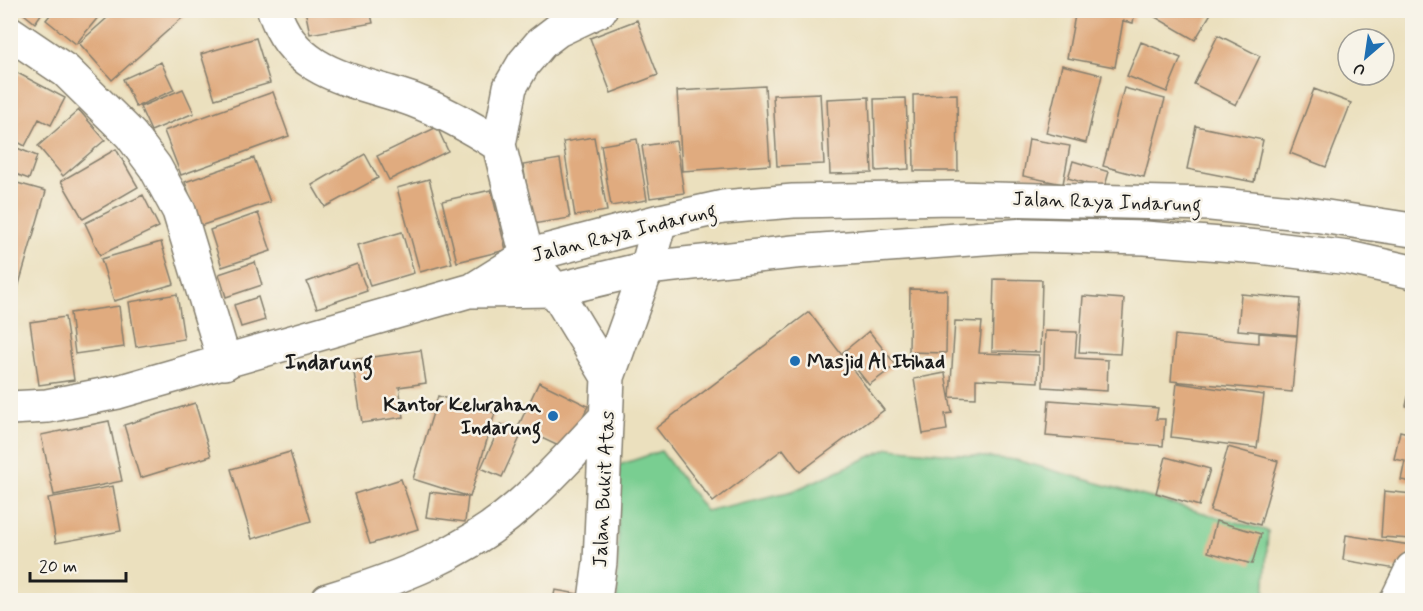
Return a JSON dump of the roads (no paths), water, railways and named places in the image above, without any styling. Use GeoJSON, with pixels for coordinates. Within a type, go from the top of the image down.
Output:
{"type":"FeatureCollection","features":[{"type":"Feature","properties":{"kind":"main road"},"geometry":{"type":"LineString","coordinates":[[274,10],[290,44],[309,62],[331,74],[387,91],[457,118],[499,145]]}},
{"type":"Feature","properties":{"kind":"main road"},"geometry":{"type":"LineString","coordinates":[[600,10],[558,30],[541,43],[524,63],[510,87],[499,145],[527,256],[555,290],[608,377]]}},
{"type":"Feature","properties":{"kind":"main road"},"geometry":{"type":"LineString","coordinates":[[10,33],[66,71],[131,135],[155,167],[179,211],[225,363]]}},
{"type":"Feature","properties":{"kind":"main road","name":"Jalan Raya Indarung"},"geometry":{"type":"LineString","coordinates":[[470,291],[527,256],[723,207],[793,201],[953,198],[1211,204],[1301,213],[1413,230]]}},
{"type":"Feature","properties":{"kind":"main road"},"geometry":{"type":"LineString","coordinates":[[608,377],[647,267],[660,221]]}},
{"type":"Feature","properties":{"kind":"main road","name":"Jalan Raya Indarung"},"geometry":{"type":"LineString","coordinates":[[470,291],[555,290],[647,267],[794,252],[1026,235],[1145,238],[1259,247],[1349,258],[1413,272]]}},
{"type":"Feature","properties":{"kind":"main road"},"geometry":{"type":"LineString","coordinates":[[10,408],[47,406],[117,392],[225,363],[470,291]]}},
{"type":"Feature","properties":{"kind":"main road","name":"Jalan Bukit Atas"},"geometry":{"type":"LineString","coordinates":[[595,600],[600,562],[608,377]]}},
{"type":"Feature","properties":{"kind":"main road"},"geometry":{"type":"LineString","coordinates":[[328,600],[406,574],[449,554],[484,533],[520,506],[607,416]]}},
{"type":"Feature","properties":{"kind":"main road"},"geometry":{"type":"LineString","coordinates":[[1397,600],[1413,569]]}},
{"type":"Feature","properties":{"kind":"place","name":"Masjid Al Itihad"},"geometry":{"type":"Point","coordinates":[795,361]}},
{"type":"Feature","properties":{"kind":"place","name":"Kantor Kelurahan Indarung"},"geometry":{"type":"Point","coordinates":[553,416]}},
{"type":"Feature","properties":{"kind":"district","name":"Indarung"},"geometry":{"type":"Point","coordinates":[329,361]}}]}
